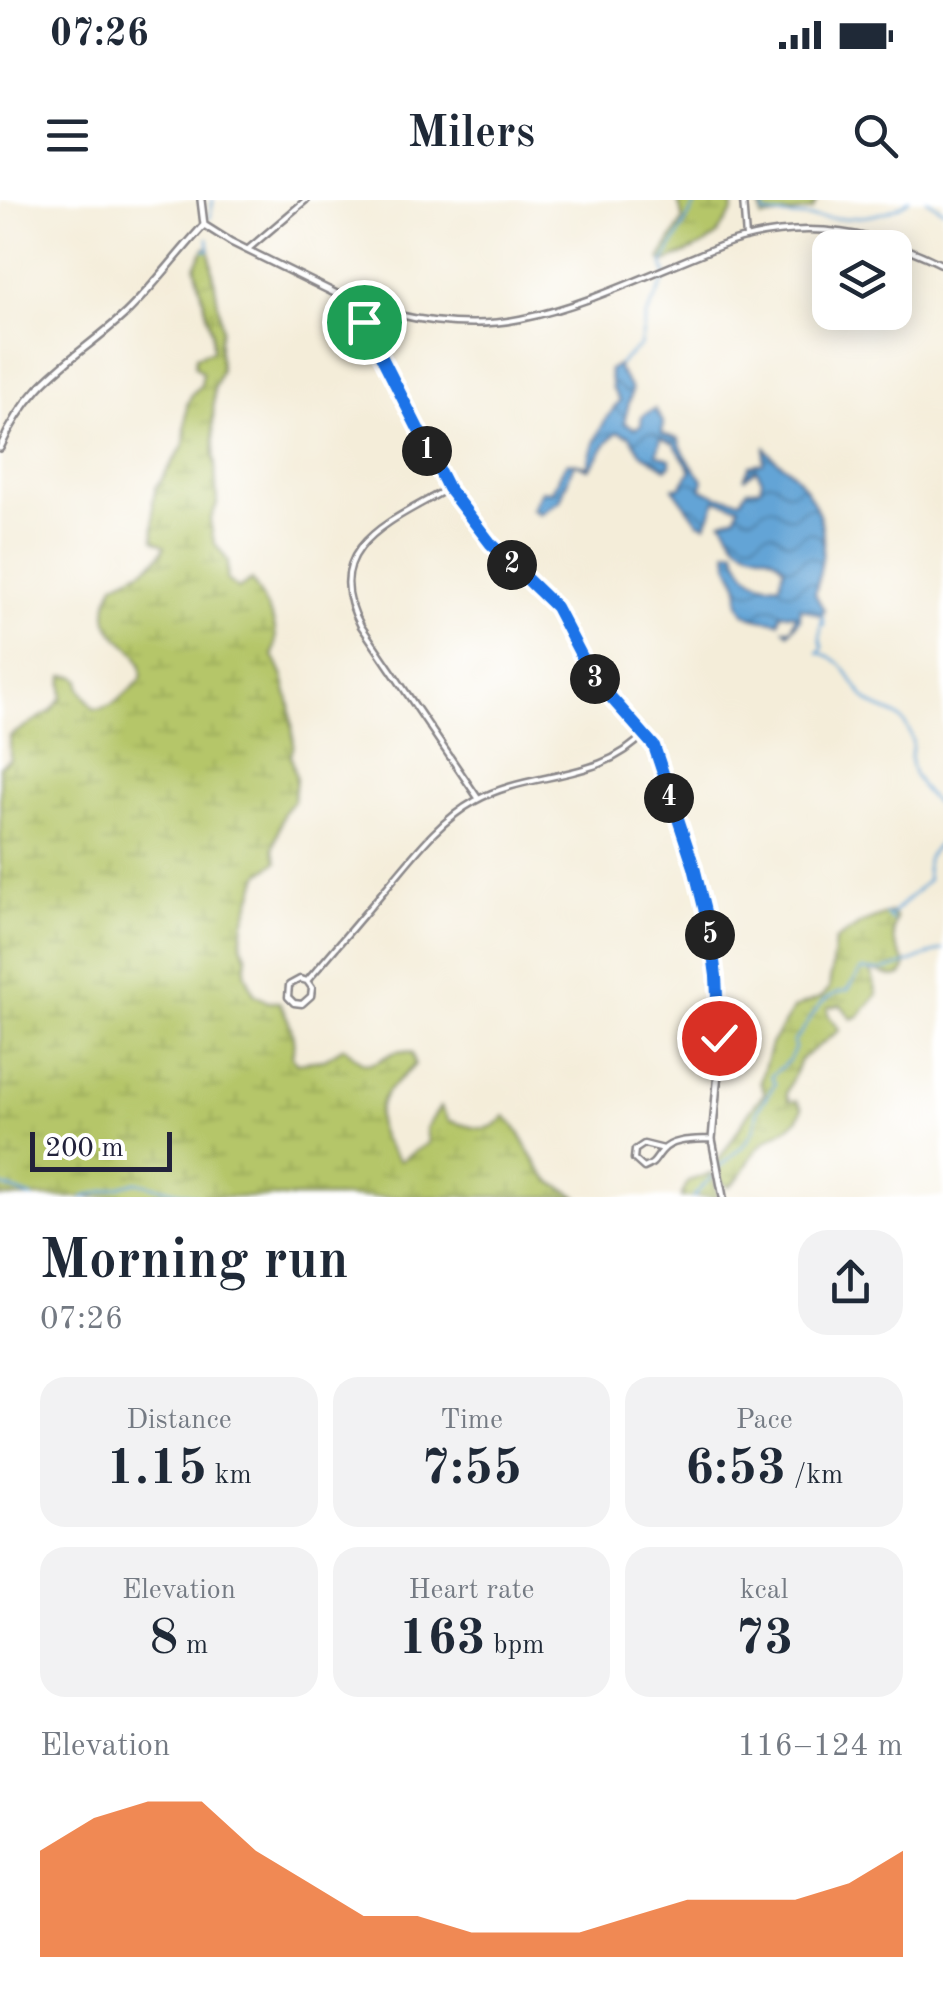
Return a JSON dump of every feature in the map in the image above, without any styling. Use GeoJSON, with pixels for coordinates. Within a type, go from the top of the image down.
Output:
{"type":"FeatureCollection","features":[{"type":"Feature","properties":{"kind":"street"},"geometry":{"type":"LineString","coordinates":[[0,448],[22,408],[52,372],[138,301],[204,225],[201,200]]}},
{"type":"Feature","properties":{"kind":"street"},"geometry":{"type":"LineString","coordinates":[[246,250],[306,200]]}},
{"type":"Feature","properties":{"kind":"street"},"geometry":{"type":"LineString","coordinates":[[743,200],[746,238]]}},
{"type":"Feature","properties":{"kind":"street"},"geometry":{"type":"LineString","coordinates":[[204,225],[351,301],[426,320],[517,320],[567,306],[746,238],[796,230],[851,233],[894,242],[943,264]]}},
{"type":"Feature","properties":{"kind":"street"},"geometry":{"type":"LineString","coordinates":[[351,301],[448,488],[491,544],[556,607],[592,676],[645,733],[658,756],[694,867],[714,954],[719,1061],[712,1138],[723,1197]]}},
{"type":"Feature","properties":{"kind":"street"},"geometry":{"type":"LineString","coordinates":[[448,488],[366,538],[351,562],[347,590],[360,626],[478,799]]}},
{"type":"Feature","properties":{"kind":"street"},"geometry":{"type":"LineString","coordinates":[[307,982],[446,821],[478,799],[509,786],[590,768],[645,733]]}},
{"type":"Feature","properties":{"kind":"street"},"geometry":{"type":"LineString","coordinates":[[300,979],[307,982],[312,996],[306,1003],[294,1002],[288,996],[289,985],[300,979]]}},
{"type":"Feature","properties":{"kind":"street"},"geometry":{"type":"LineString","coordinates":[[664,1148],[644,1144],[635,1150],[634,1159],[641,1167],[648,1166],[674,1143],[712,1138]]}},
{"type":"Feature","properties":{"kind":"green space"},"geometry":{"type":"Polygon","coordinates":[[[678,200],[732,200],[733,211],[716,236],[704,245],[663,263],[660,258],[683,220],[678,200]]]}},
{"type":"Feature","properties":{"kind":"green space"},"geometry":{"type":"Polygon","coordinates":[[[760,200],[817,201],[812,210],[762,218],[760,200]]]}},
{"type":"Feature","properties":{"kind":"green space"},"geometry":{"type":"Polygon","coordinates":[[[209,247],[222,329],[221,370],[214,389],[217,504],[210,521],[214,542],[228,561],[227,580],[238,589],[252,580],[274,625],[273,655],[290,705],[294,744],[291,756],[296,777],[294,800],[284,812],[273,848],[277,862],[259,875],[244,922],[241,944],[247,957],[245,972],[254,994],[268,1002],[279,1002],[283,1008],[291,1028],[296,1063],[323,1060],[344,1047],[370,1064],[397,1052],[412,1053],[415,1064],[389,1090],[378,1113],[383,1138],[400,1161],[428,1143],[426,1128],[440,1107],[449,1121],[479,1128],[492,1126],[505,1116],[548,1179],[577,1197],[0,1197],[0,766],[10,759],[10,736],[51,711],[62,697],[63,676],[80,680],[80,688],[94,709],[114,703],[141,679],[136,654],[111,630],[107,604],[114,584],[150,565],[165,546],[154,540],[153,500],[156,488],[184,445],[187,405],[201,385],[203,373],[195,366],[196,356],[213,350],[195,266],[209,247]]]}},
{"type":"Feature","properties":{"kind":"green space"},"geometry":{"type":"Polygon","coordinates":[[[891,912],[896,918],[895,943],[906,965],[902,975],[895,977],[871,970],[877,995],[859,1016],[852,1019],[841,1005],[828,1007],[828,1015],[840,1030],[801,1059],[786,1093],[789,1101],[797,1101],[802,1108],[799,1115],[762,1144],[728,1187],[721,1181],[717,1161],[765,1093],[760,1082],[771,1044],[794,1008],[822,997],[829,989],[835,941],[862,923],[891,912]]]}},
{"type":"Feature","properties":{"kind":"green space"},"geometry":{"type":"Polygon","coordinates":[[[712,1173],[718,1197],[681,1197],[688,1181],[712,1173]]]}},
{"type":"Feature","properties":{"kind":"water"},"geometry":{"type":"Polygon","coordinates":[[[619,364],[618,369],[632,390],[624,423],[635,428],[641,425],[642,416],[655,409],[663,422],[662,434],[679,439],[703,480],[701,488],[717,496],[741,500],[747,490],[760,488],[762,479],[756,469],[744,479],[750,465],[763,463],[765,448],[806,489],[820,517],[823,544],[815,594],[824,610],[822,616],[800,607],[800,619],[789,633],[785,629],[792,629],[796,615],[781,613],[779,622],[745,613],[738,601],[739,587],[727,551],[735,550],[746,572],[764,583],[780,584],[784,567],[735,541],[722,521],[736,516],[739,506],[716,500],[706,525],[698,522],[673,488],[681,487],[691,470],[674,444],[661,438],[657,454],[670,459],[666,469],[640,452],[630,436],[618,432],[588,469],[575,463],[588,466],[600,431],[620,401],[612,388],[609,370],[619,364]]]}},
{"type":"Feature","properties":{"kind":"water"},"geometry":{"type":"Polygon","coordinates":[[[574,463],[560,501],[540,514],[532,509],[542,490],[551,491],[565,465],[574,463]]]}},
{"type":"Feature","properties":{"kind":"waterway"},"geometry":{"type":"LineString","coordinates":[[210,218],[213,200]]}},
{"type":"Feature","properties":{"kind":"waterway"},"geometry":{"type":"LineString","coordinates":[[619,364],[640,346],[646,317],[666,277],[663,263],[698,200]]}},
{"type":"Feature","properties":{"kind":"waterway"},"geometry":{"type":"LineString","coordinates":[[764,200],[764,214],[820,218],[878,214],[909,200]]}},
{"type":"Feature","properties":{"kind":"waterway"},"geometry":{"type":"LineString","coordinates":[[927,200],[943,210]]}},
{"type":"Feature","properties":{"kind":"waterway"},"geometry":{"type":"LineString","coordinates":[[205,250],[209,251],[208,238]]}},
{"type":"Feature","properties":{"kind":"waterway"},"geometry":{"type":"LineString","coordinates":[[824,625],[822,616],[823,648],[818,653],[835,660],[868,701],[896,715],[906,725],[912,739],[911,764],[916,779],[943,809]]}},
{"type":"Feature","properties":{"kind":"waterway"},"geometry":{"type":"LineString","coordinates":[[893,921],[886,914],[889,917],[928,880],[928,858],[943,841]]}},
{"type":"Feature","properties":{"kind":"waterway"},"geometry":{"type":"LineString","coordinates":[[718,1168],[746,1143],[758,1109],[775,1084],[771,1076],[789,1060],[795,1048],[793,1042],[822,1003],[848,990],[861,970],[893,968],[943,949]]}},
{"type":"Feature","properties":{"kind":"waterway"},"geometry":{"type":"LineString","coordinates":[[693,1197],[712,1176]]}},
{"type":"Feature","properties":{"kind":"waterway"},"geometry":{"type":"LineString","coordinates":[[83,1197],[136,1182],[201,1197]]}},
{"type":"Feature","properties":{"kind":"waterway"},"geometry":{"type":"LineString","coordinates":[[0,1185],[32,1197]]}},
{"type":"Feature","properties":{"kind":"route"},"geometry":{"type":"LineString","coordinates":[[364,322],[448,488],[491,544],[556,607],[592,676],[654,746],[694,867],[710,932],[719,1038]]}}]}
